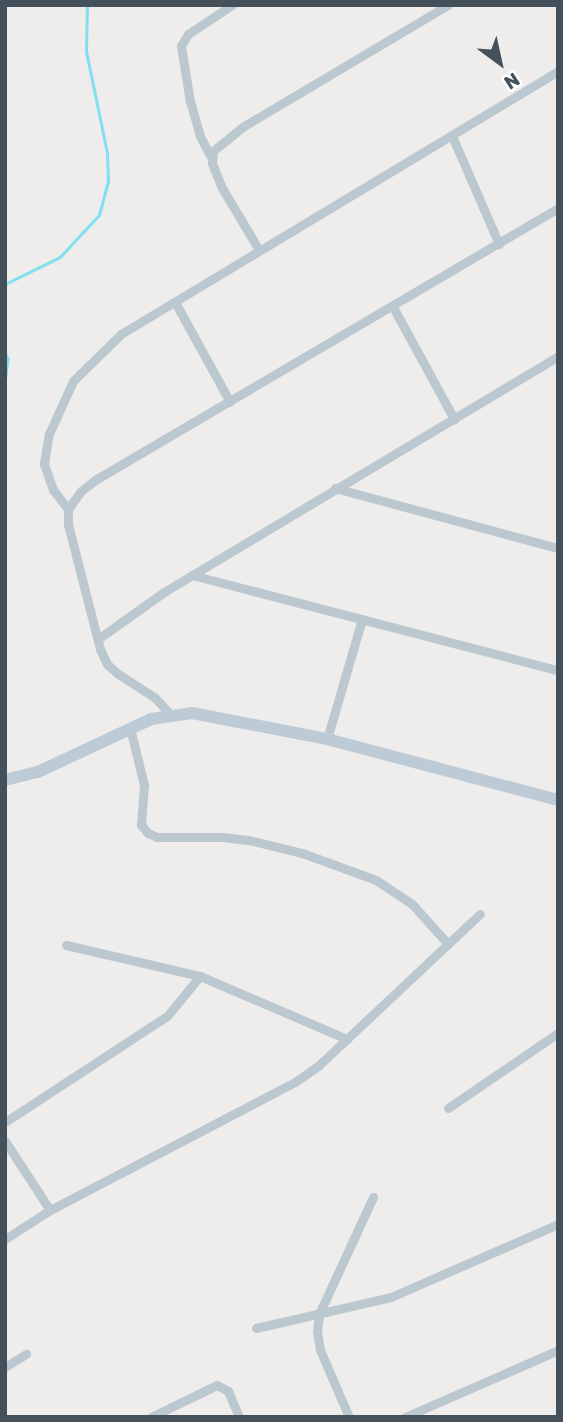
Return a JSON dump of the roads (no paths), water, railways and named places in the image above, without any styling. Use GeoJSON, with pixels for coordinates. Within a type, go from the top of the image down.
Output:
{"type":"FeatureCollection","features":[{"type":"Feature","properties":{"kind":"street"},"geometry":{"type":"LineString","coordinates":[[232,5],[188,34],[181,46],[190,103],[200,136],[222,188],[259,250]]}},
{"type":"Feature","properties":{"kind":"street"},"geometry":{"type":"LineString","coordinates":[[211,157],[219,144],[244,126],[448,5]]}},
{"type":"Feature","properties":{"kind":"street"},"geometry":{"type":"LineString","coordinates":[[170,715],[164,705],[107,664],[68,524],[68,509],[53,490],[44,464],[49,434],[73,381],[121,334],[558,71]]}},
{"type":"Feature","properties":{"kind":"street"},"geometry":{"type":"LineString","coordinates":[[452,136],[499,244]]}},
{"type":"Feature","properties":{"kind":"street"},"geometry":{"type":"LineString","coordinates":[[68,509],[95,480],[558,208]]}},
{"type":"Feature","properties":{"kind":"street"},"geometry":{"type":"LineString","coordinates":[[175,302],[230,402]]}},
{"type":"Feature","properties":{"kind":"street"},"geometry":{"type":"LineString","coordinates":[[393,307],[454,419]]}},
{"type":"Feature","properties":{"kind":"street"},"geometry":{"type":"LineString","coordinates":[[98,639],[192,575],[558,356]]}},
{"type":"Feature","properties":{"kind":"street"},"geometry":{"type":"LineString","coordinates":[[335,488],[558,548]]}},
{"type":"Feature","properties":{"kind":"street"},"geometry":{"type":"LineString","coordinates":[[192,575],[558,670]]}},
{"type":"Feature","properties":{"kind":"street"},"geometry":{"type":"LineString","coordinates":[[327,739],[362,619]]}},
{"type":"Feature","properties":{"kind":"street"},"geometry":{"type":"LineString","coordinates":[[5,780],[38,772],[130,728],[170,715],[215,717],[327,739],[558,800]]}},
{"type":"Feature","properties":{"kind":"street"},"geometry":{"type":"LineString","coordinates":[[130,728],[144,785],[141,825],[148,833],[158,837],[223,836],[249,840],[302,853],[376,880],[412,904],[448,944]]}},
{"type":"Feature","properties":{"kind":"street"},"geometry":{"type":"LineString","coordinates":[[5,1239],[50,1210],[295,1082],[347,1039],[480,914]]}},
{"type":"Feature","properties":{"kind":"street"},"geometry":{"type":"LineString","coordinates":[[66,945],[200,976],[347,1039]]}},
{"type":"Feature","properties":{"kind":"street"},"geometry":{"type":"LineString","coordinates":[[5,1122],[167,1016],[200,976]]}},
{"type":"Feature","properties":{"kind":"street"},"geometry":{"type":"LineString","coordinates":[[449,1108],[558,1033]]}},
{"type":"Feature","properties":{"kind":"street"},"geometry":{"type":"LineString","coordinates":[[5,1141],[50,1210]]}},
{"type":"Feature","properties":{"kind":"street"},"geometry":{"type":"LineString","coordinates":[[349,1417],[320,1350],[317,1331],[319,1314],[373,1197]]}},
{"type":"Feature","properties":{"kind":"street"},"geometry":{"type":"LineString","coordinates":[[256,1328],[391,1297],[558,1224]]}},
{"type":"Feature","properties":{"kind":"street"},"geometry":{"type":"LineString","coordinates":[[405,1417],[558,1350]]}},
{"type":"Feature","properties":{"kind":"street"},"geometry":{"type":"LineString","coordinates":[[5,1367],[26,1354]]}},
{"type":"Feature","properties":{"kind":"street"},"geometry":{"type":"LineString","coordinates":[[150,1417],[217,1385],[228,1391],[239,1417]]}},
{"type":"Feature","properties":{"kind":"waterway"},"geometry":{"type":"LineString","coordinates":[[5,284],[60,257],[99,215],[108,182],[107,153],[86,52],[87,5]]}},
{"type":"Feature","properties":{"kind":"waterway"},"geometry":{"type":"LineString","coordinates":[[5,351],[8,359],[5,383]]}}]}
